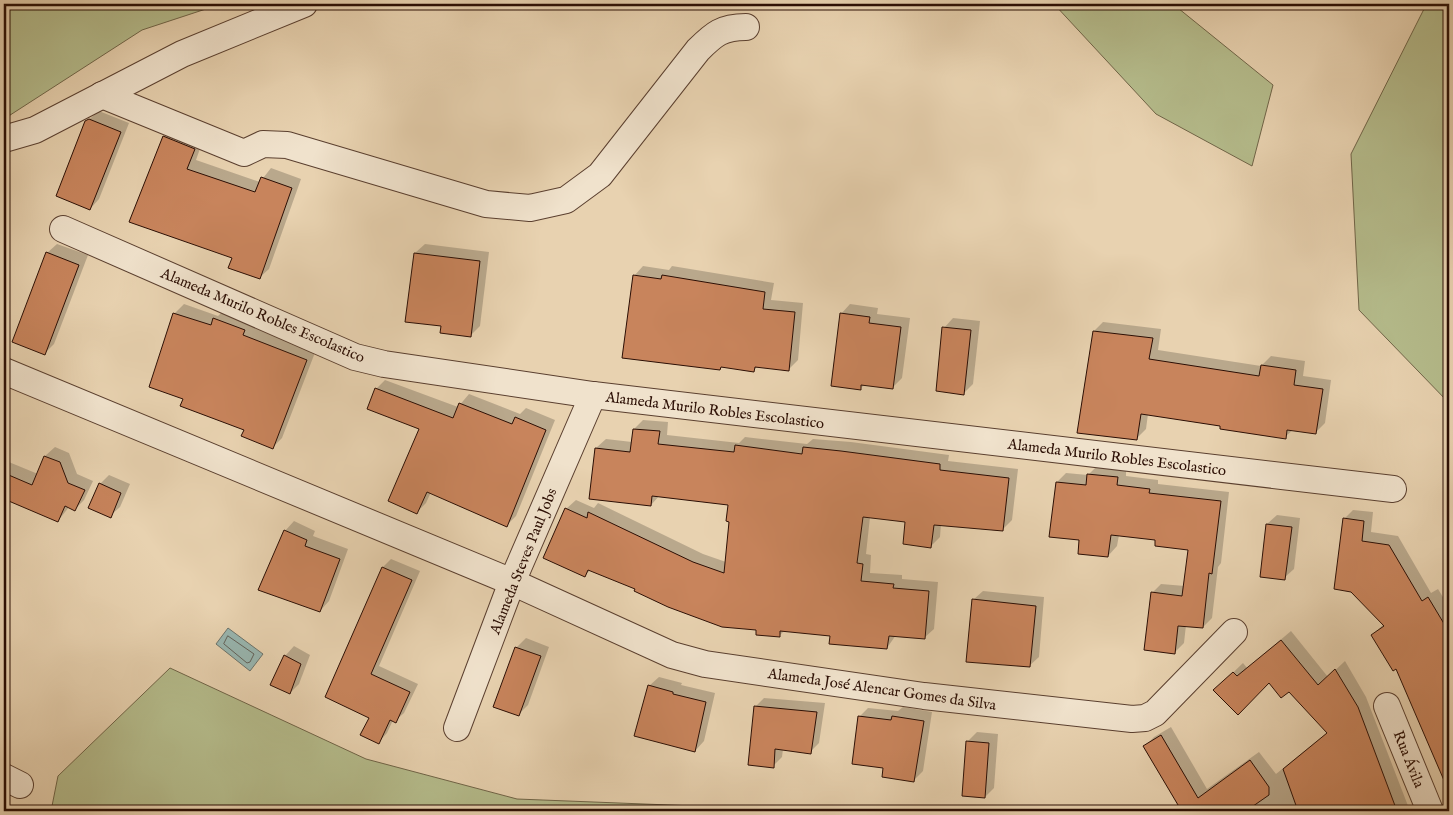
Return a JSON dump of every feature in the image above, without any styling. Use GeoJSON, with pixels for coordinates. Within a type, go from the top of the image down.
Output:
{"type":"FeatureCollection","features":[{"type":"Feature","properties":{"kind":"street"},"geometry":{"type":"LineString","coordinates":[[4,140],[35,130],[182,54],[304,4]]}},
{"type":"Feature","properties":{"kind":"street"},"geometry":{"type":"LineString","coordinates":[[102,95],[244,153],[263,144],[287,145],[486,204],[530,208],[566,200],[600,175],[698,50],[712,36],[729,27],[746,27]]}},
{"type":"Feature","properties":{"kind":"street","name":"Alameda Murilo Robles Escolastico"},"geometry":{"type":"LineString","coordinates":[[63,229],[355,357],[384,364],[593,395],[1393,489]]}},
{"type":"Feature","properties":{"kind":"street"},"geometry":{"type":"LineString","coordinates":[[4,371],[512,582]]}},
{"type":"Feature","properties":{"kind":"street","name":"Alameda Steves Paul Jobs"},"geometry":{"type":"LineString","coordinates":[[457,728],[512,582],[593,395]]}},
{"type":"Feature","properties":{"kind":"street","name":"Alameda José Alencar Gomes da Silva"},"geometry":{"type":"LineString","coordinates":[[512,582],[672,655],[705,664],[924,696],[1132,719],[1144,718],[1155,713],[1234,632]]}},
{"type":"Feature","properties":{"kind":"street","name":"Rua Ávila"},"geometry":{"type":"LineString","coordinates":[[1388,706],[1430,811]]}},
{"type":"Feature","properties":{"kind":"green space"},"geometry":{"type":"Polygon","coordinates":[[[4,4],[221,4],[142,30],[4,119],[4,4]]]}},
{"type":"Feature","properties":{"kind":"green space"},"geometry":{"type":"Polygon","coordinates":[[[1054,4],[1173,4],[1273,85],[1252,166],[1156,114],[1054,4]]]}},
{"type":"Feature","properties":{"kind":"green space"},"geometry":{"type":"Polygon","coordinates":[[[1423,4],[1449,4],[1449,403],[1359,310],[1351,154],[1425,7],[1423,4]]]}},
{"type":"Feature","properties":{"kind":"green space"},"geometry":{"type":"Polygon","coordinates":[[[170,668],[366,759],[517,799],[695,806],[709,811],[51,811],[58,776],[170,668]]]}},
{"type":"Feature","properties":{"kind":"water"},"geometry":{"type":"Polygon","coordinates":[[[228,628],[263,654],[250,671],[216,644],[228,628]]]}},
{"type":"Feature","properties":{"kind":"building"},"geometry":{"type":"Polygon","coordinates":[[[89,119],[121,132],[90,210],[56,196],[85,121],[89,119]]]}},
{"type":"Feature","properties":{"kind":"building"},"geometry":{"type":"Polygon","coordinates":[[[163,136],[195,149],[187,169],[255,192],[261,177],[292,188],[260,279],[228,268],[232,258],[129,222],[163,136]]]}},
{"type":"Feature","properties":{"kind":"building"},"geometry":{"type":"Polygon","coordinates":[[[46,252],[79,265],[45,355],[12,342],[46,252]]]}},
{"type":"Feature","properties":{"kind":"building"},"geometry":{"type":"Polygon","coordinates":[[[414,253],[480,261],[471,337],[440,333],[441,326],[405,322],[414,253]]]}},
{"type":"Feature","properties":{"kind":"building"},"geometry":{"type":"Polygon","coordinates":[[[633,275],[661,279],[662,275],[765,292],[763,309],[795,312],[789,371],[755,367],[754,372],[721,367],[720,370],[622,358],[633,275]]]}},
{"type":"Feature","properties":{"kind":"building"},"geometry":{"type":"Polygon","coordinates":[[[173,313],[211,325],[213,318],[245,330],[243,335],[307,360],[273,449],[241,436],[244,430],[180,406],[183,399],[149,387],[173,313]]]}},
{"type":"Feature","properties":{"kind":"building"},"geometry":{"type":"Polygon","coordinates":[[[840,313],[870,317],[869,323],[901,327],[893,389],[861,385],[861,390],[831,386],[840,313]]]}},
{"type":"Feature","properties":{"kind":"building"},"geometry":{"type":"Polygon","coordinates":[[[942,327],[971,330],[964,395],[936,391],[942,327]]]}},
{"type":"Feature","properties":{"kind":"building"},"geometry":{"type":"Polygon","coordinates":[[[1093,331],[1153,338],[1149,359],[1259,376],[1261,365],[1296,370],[1294,385],[1323,389],[1316,434],[1287,430],[1286,439],[1220,429],[1220,426],[1141,414],[1137,440],[1077,433],[1093,331]]]}},
{"type":"Feature","properties":{"kind":"building"},"geometry":{"type":"Polygon","coordinates":[[[375,388],[453,418],[459,403],[512,424],[515,417],[546,430],[507,527],[427,492],[417,514],[388,501],[419,429],[367,409],[375,388]]]}},
{"type":"Feature","properties":{"kind":"building"},"geometry":{"type":"Polygon","coordinates":[[[633,429],[660,431],[658,444],[734,452],[735,445],[802,454],[803,447],[940,464],[940,470],[1009,478],[1003,531],[934,525],[931,548],[903,544],[905,522],[863,517],[857,563],[863,564],[861,581],[894,584],[893,588],[929,591],[925,639],[889,636],[887,649],[829,644],[830,636],[780,631],[780,637],[756,635],[756,630],[722,627],[668,607],[634,591],[635,589],[588,570],[585,577],[543,558],[565,508],[587,518],[588,512],[693,562],[724,573],[729,522],[726,521],[728,505],[652,496],[651,506],[589,499],[595,448],[630,452],[633,429]]]}},
{"type":"Feature","properties":{"kind":"building"},"geometry":{"type":"Polygon","coordinates":[[[44,456],[60,462],[68,483],[85,490],[75,511],[65,506],[58,522],[4,499],[4,473],[32,485],[44,456]]]}},
{"type":"Feature","properties":{"kind":"building"},"geometry":{"type":"Polygon","coordinates":[[[1087,474],[1118,477],[1117,485],[1150,489],[1149,493],[1221,501],[1212,574],[1209,573],[1203,628],[1178,626],[1175,654],[1144,650],[1151,592],[1182,596],[1188,550],[1155,546],[1155,540],[1111,535],[1108,557],[1078,554],[1079,540],[1049,537],[1056,482],[1086,485],[1087,474]]]}},
{"type":"Feature","properties":{"kind":"building"},"geometry":{"type":"Polygon","coordinates":[[[99,483],[121,493],[111,518],[88,508],[99,483]]]}},
{"type":"Feature","properties":{"kind":"building"},"geometry":{"type":"Polygon","coordinates":[[[1343,518],[1364,521],[1362,541],[1389,545],[1422,601],[1428,597],[1449,632],[1449,792],[1396,669],[1393,671],[1371,635],[1384,626],[1351,592],[1334,589],[1343,518]]]}},
{"type":"Feature","properties":{"kind":"building"},"geometry":{"type":"Polygon","coordinates":[[[1266,524],[1292,527],[1285,580],[1260,577],[1266,524]]]}},
{"type":"Feature","properties":{"kind":"building"},"geometry":{"type":"Polygon","coordinates":[[[284,530],[307,540],[305,546],[340,559],[320,612],[258,590],[284,530]]]}},
{"type":"Feature","properties":{"kind":"building"},"geometry":{"type":"Polygon","coordinates":[[[382,567],[412,580],[371,674],[410,692],[396,723],[390,720],[379,744],[360,735],[369,718],[325,697],[382,567]]]}},
{"type":"Feature","properties":{"kind":"building"},"geometry":{"type":"Polygon","coordinates":[[[972,599],[1036,606],[1030,667],[966,662],[972,599]]]}},
{"type":"Feature","properties":{"kind":"building"},"geometry":{"type":"Polygon","coordinates":[[[1281,640],[1318,685],[1335,669],[1358,707],[1397,811],[1298,811],[1283,769],[1327,733],[1289,692],[1281,698],[1269,683],[1238,715],[1213,690],[1233,672],[1237,676],[1281,640]]]}},
{"type":"Feature","properties":{"kind":"building"},"geometry":{"type":"Polygon","coordinates":[[[515,647],[541,656],[519,716],[493,707],[515,647]]]}},
{"type":"Feature","properties":{"kind":"building"},"geometry":{"type":"Polygon","coordinates":[[[284,655],[301,664],[290,694],[270,685],[284,655]]]}},
{"type":"Feature","properties":{"kind":"building"},"geometry":{"type":"Polygon","coordinates":[[[648,685],[673,692],[673,694],[706,702],[695,752],[634,736],[648,685]]]}},
{"type":"Feature","properties":{"kind":"building"},"geometry":{"type":"Polygon","coordinates":[[[754,706],[817,712],[811,754],[775,749],[774,768],[748,765],[754,706]]]}},
{"type":"Feature","properties":{"kind":"building"},"geometry":{"type":"Polygon","coordinates":[[[858,716],[891,720],[892,716],[924,721],[914,782],[882,777],[883,768],[852,764],[858,716]]]}},
{"type":"Feature","properties":{"kind":"building"},"geometry":{"type":"Polygon","coordinates":[[[1161,735],[1198,798],[1250,760],[1269,787],[1269,795],[1246,811],[1179,811],[1181,810],[1143,746],[1161,735]]]}},
{"type":"Feature","properties":{"kind":"building"},"geometry":{"type":"Polygon","coordinates":[[[966,741],[989,743],[985,798],[962,796],[966,741]]]}}]}
